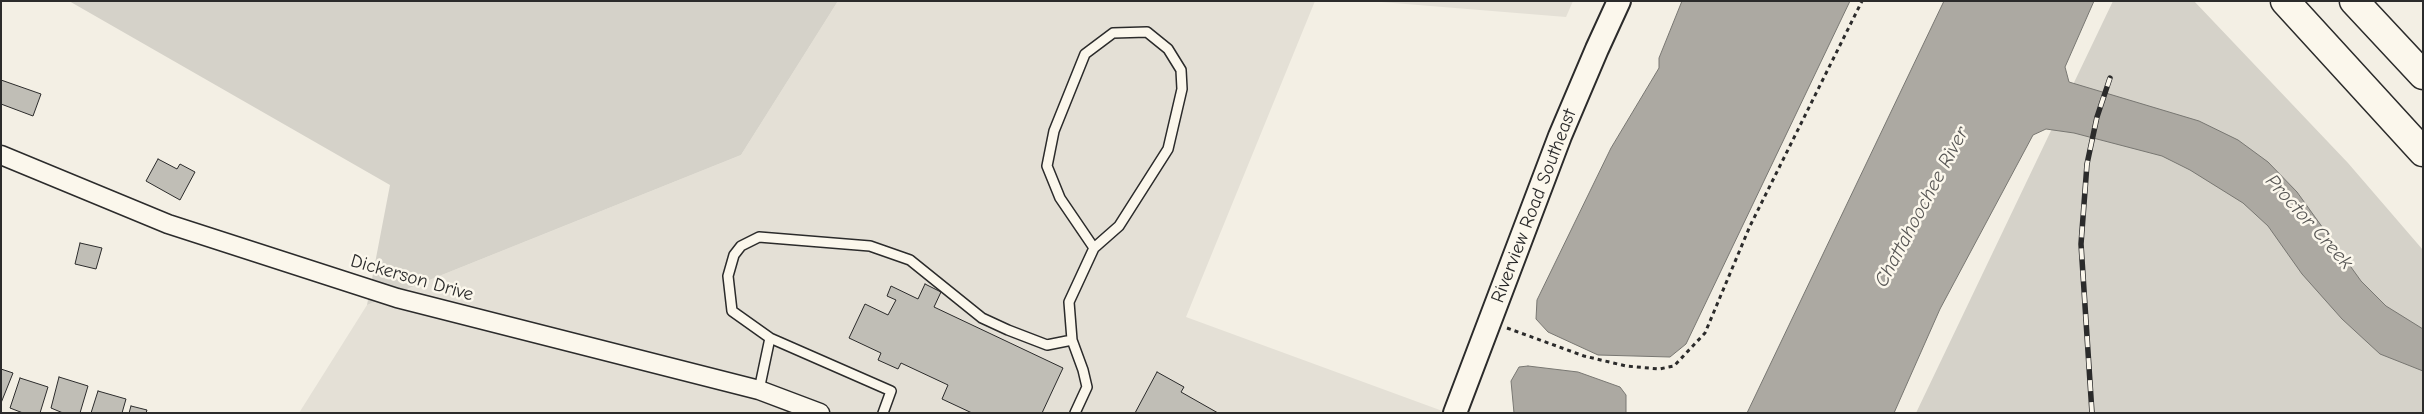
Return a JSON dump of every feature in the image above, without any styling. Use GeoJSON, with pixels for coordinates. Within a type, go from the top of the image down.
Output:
{"type":"FeatureCollection","features":[{"type":"Feature","properties":{"kind":"highway"},"geometry":{"type":"LineString","coordinates":[[2285,1],[2423,152]]}},
{"type":"Feature","properties":{"kind":"highway"},"geometry":{"type":"LineString","coordinates":[[2354,1],[2423,75]]}},
{"type":"Feature","properties":{"kind":"street","name":"Riverview Road Southeast"},"geometry":{"type":"LineString","coordinates":[[1455,413],[1560,136],[1596,49],[1619,1]]}},
{"type":"Feature","properties":{"kind":"street","name":"Dickerson Drive"},"geometry":{"type":"LineString","coordinates":[[1,155],[168,224],[397,298],[759,390],[820,413]]}},
{"type":"Feature","properties":{"kind":"lane"},"geometry":{"type":"LineString","coordinates":[[1075,413],[1087,387],[1072,340],[1069,302],[1094,248],[1119,226],[1168,149],[1182,89],[1181,70],[1168,49],[1147,32],[1113,33],[1085,54],[1054,131],[1047,166],[1060,198],[1094,248]]}},
{"type":"Feature","properties":{"kind":"lane"},"geometry":{"type":"LineString","coordinates":[[883,413],[891,391],[770,338],[732,311],[728,276],[734,255],[741,246],[759,236],[870,246],[910,260],[982,318],[1047,345],[1072,340]]}},
{"type":"Feature","properties":{"kind":"lane"},"geometry":{"type":"LineString","coordinates":[[759,390],[770,338]]}},
{"type":"Feature","properties":{"kind":"path"},"geometry":{"type":"LineString","coordinates":[[1490,321],[1584,356],[1626,366],[1659,369],[1674,366],[1705,333],[1750,226],[1862,1]]}},
{"type":"Feature","properties":{"kind":"shaded area"},"geometry":{"type":"Polygon","coordinates":[[[69,1],[838,1],[741,155],[367,305],[390,185],[69,1]]]}},
{"type":"Feature","properties":{"kind":"shaded area"},"geometry":{"type":"Polygon","coordinates":[[[838,1],[1315,1],[1186,317],[1448,413],[299,413],[367,305],[741,155],[838,1]]]}},
{"type":"Feature","properties":{"kind":"shaded area"},"geometry":{"type":"Polygon","coordinates":[[[1369,1],[1573,1],[1566,17],[1369,1]]]}},
{"type":"Feature","properties":{"kind":"shaded area"},"geometry":{"type":"Polygon","coordinates":[[[2113,1],[2194,1],[2348,163],[2423,250],[2423,413],[1916,413],[2113,1]]]}},
{"type":"Feature","properties":{"kind":"water"},"geometry":{"type":"Polygon","coordinates":[[[1682,1],[1850,1],[1686,344],[1670,357],[1598,355],[1548,332],[1536,319],[1537,300],[1611,148],[1659,68],[1659,58],[1682,1]]]}},
{"type":"Feature","properties":{"kind":"water"},"geometry":{"type":"Polygon","coordinates":[[[1944,1],[2094,1],[2065,67],[2069,82],[2199,121],[2238,140],[2268,162],[2297,192],[2361,281],[2386,306],[2423,329],[2423,371],[2380,354],[2342,319],[2302,274],[2268,226],[2243,203],[2190,170],[2162,156],[2074,133],[2046,129],[2033,135],[1940,309],[1894,413],[1747,413],[1944,1]]]}},
{"type":"Feature","properties":{"kind":"water"},"geometry":{"type":"Polygon","coordinates":[[[1528,366],[1578,372],[1620,387],[1626,395],[1626,413],[1514,413],[1511,381],[1519,367],[1528,366]]]}},
{"type":"Feature","properties":{"kind":"building"},"geometry":{"type":"Polygon","coordinates":[[[1,80],[41,94],[33,116],[1,104],[1,80]]]}},
{"type":"Feature","properties":{"kind":"building"},"geometry":{"type":"Polygon","coordinates":[[[158,159],[177,169],[180,164],[195,172],[180,200],[146,181],[158,159]]]}},
{"type":"Feature","properties":{"kind":"building"},"geometry":{"type":"Polygon","coordinates":[[[80,243],[102,248],[96,269],[75,264],[80,243]]]}},
{"type":"Feature","properties":{"kind":"building"},"geometry":{"type":"Polygon","coordinates":[[[925,284],[941,292],[934,307],[1063,368],[1042,413],[972,413],[942,399],[948,385],[901,363],[898,369],[878,360],[881,353],[849,338],[865,304],[888,315],[896,300],[887,296],[891,286],[918,299],[925,284]]]}},
{"type":"Feature","properties":{"kind":"building"},"geometry":{"type":"Polygon","coordinates":[[[1,369],[13,373],[1,403],[1,369]]]}},
{"type":"Feature","properties":{"kind":"building"},"geometry":{"type":"Polygon","coordinates":[[[1157,372],[1184,387],[1181,392],[1218,413],[1135,413],[1157,372]]]}},
{"type":"Feature","properties":{"kind":"building"},"geometry":{"type":"Polygon","coordinates":[[[59,377],[88,386],[80,413],[63,413],[51,408],[59,377]]]}},
{"type":"Feature","properties":{"kind":"building"},"geometry":{"type":"Polygon","coordinates":[[[20,378],[48,387],[40,413],[23,413],[10,408],[20,378]]]}},
{"type":"Feature","properties":{"kind":"building"},"geometry":{"type":"Polygon","coordinates":[[[98,391],[126,399],[122,413],[91,413],[98,391]]]}},
{"type":"Feature","properties":{"kind":"building"},"geometry":{"type":"Polygon","coordinates":[[[131,406],[147,410],[146,413],[129,413],[131,406]]]}},
{"type":"Feature","properties":{"kind":"railway"},"geometry":{"type":"LineString","coordinates":[[2092,413],[2081,244],[2087,164],[2097,117],[2110,78]]}},
{"type":"Feature","properties":{"kind":"water label","name":"Chattahoochee River"},"geometry":{"type":"Point","coordinates":[1922,207]}},
{"type":"Feature","properties":{"kind":"water label","name":"Proctor Creek"},"geometry":{"type":"Point","coordinates":[2309,222]}}]}
